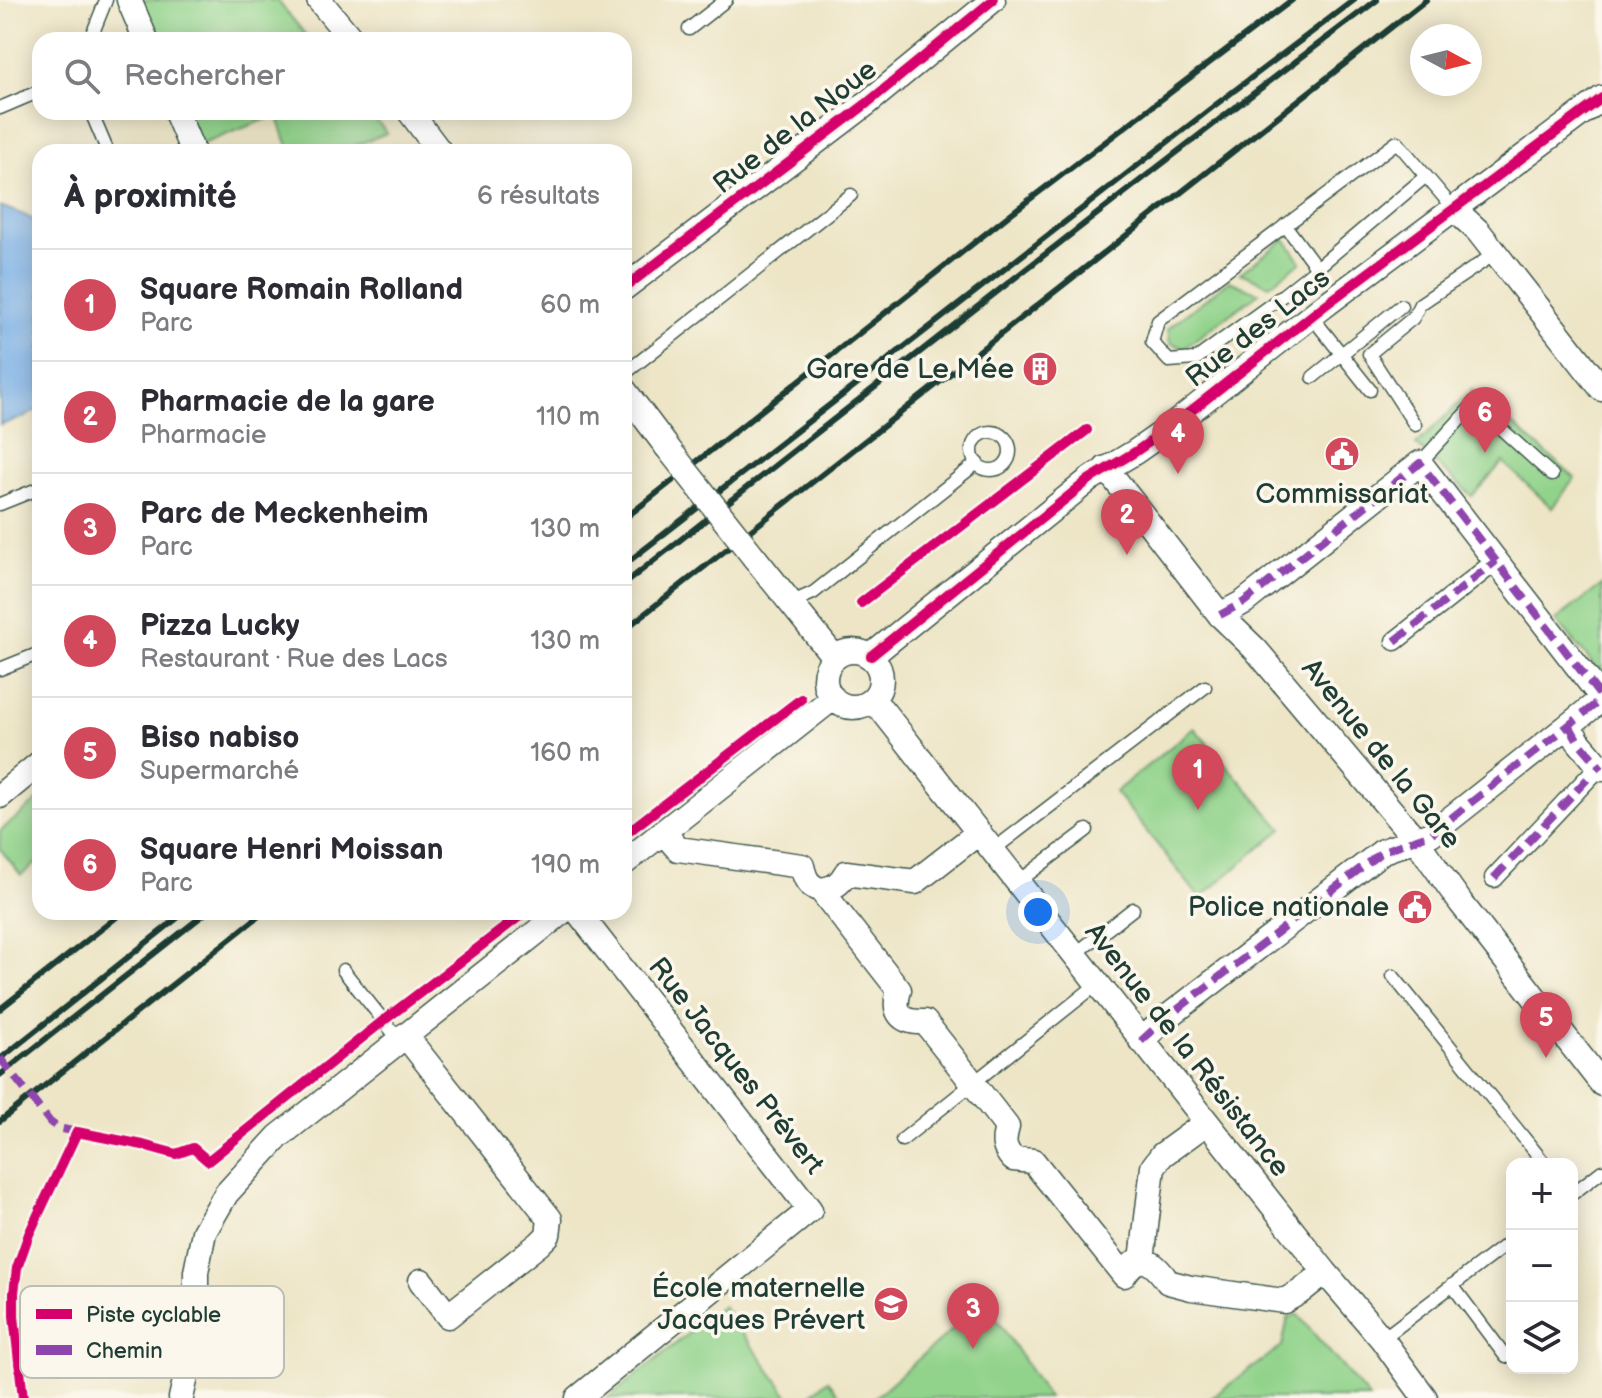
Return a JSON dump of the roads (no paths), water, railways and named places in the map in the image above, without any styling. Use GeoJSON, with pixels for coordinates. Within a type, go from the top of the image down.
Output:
{"type":"FeatureCollection","features":[{"type":"Feature","properties":{"kind":"street"},"geometry":{"type":"LineString","coordinates":[[129,0],[143,32]]}},
{"type":"Feature","properties":{"kind":"street"},"geometry":{"type":"LineString","coordinates":[[319,0],[345,32]]}},
{"type":"Feature","properties":{"kind":"street","name":"Rue de la Noue"},"geometry":{"type":"LineString","coordinates":[[632,282],[866,104],[993,0]]}},
{"type":"Feature","properties":{"kind":"street","name":"Rue des Lacs"},"geometry":{"type":"LineString","coordinates":[[871,656],[1090,479],[1168,429],[1602,98]]}},
{"type":"Feature","properties":{"kind":"street"},"geometry":{"type":"LineString","coordinates":[[179,120],[190,144]]}},
{"type":"Feature","properties":{"kind":"street"},"geometry":{"type":"LineString","coordinates":[[416,120],[434,144]]}},
{"type":"Feature","properties":{"kind":"street"},"geometry":{"type":"LineString","coordinates":[[1454,209],[1478,231],[1602,389]]}},
{"type":"Feature","properties":{"kind":"street"},"geometry":{"type":"LineString","coordinates":[[632,401],[834,657]]}},
{"type":"Feature","properties":{"kind":"street"},"geometry":{"type":"LineString","coordinates":[[1141,1041],[1165,1019],[1383,851],[1431,834],[1602,698],[1420,463],[1244,602],[1220,615]]}},
{"type":"Feature","properties":{"kind":"street","name":"Avenue de la Gare"},"geometry":{"type":"LineString","coordinates":[[1106,468],[1220,615],[1256,650],[1416,840],[1461,903],[1602,1084]]}},
{"type":"Feature","properties":{"kind":"street"},"geometry":{"type":"LineString","coordinates":[[1395,641],[1496,561]]}},
{"type":"Feature","properties":{"kind":"street"},"geometry":{"type":"LineString","coordinates":[[853,650],[871,656],[877,663],[882,680],[872,701],[855,707],[839,703],[827,690],[825,682],[829,664],[834,657],[853,650]]}},
{"type":"Feature","properties":{"kind":"street"},"geometry":{"type":"LineString","coordinates":[[632,857],[833,698]]}},
{"type":"Feature","properties":{"kind":"street","name":"Avenue de la Résistance"},"geometry":{"type":"LineString","coordinates":[[872,701],[1325,1272],[1382,1339],[1425,1398]]}},
{"type":"Feature","properties":{"kind":"street"},"geometry":{"type":"LineString","coordinates":[[1494,878],[1599,769],[1569,725]]}},
{"type":"Feature","properties":{"kind":"street"},"geometry":{"type":"LineString","coordinates":[[0,796],[32,770]]}},
{"type":"Feature","properties":{"kind":"street"},"geometry":{"type":"LineString","coordinates":[[664,833],[678,849],[802,866],[811,887],[821,890],[832,889],[846,873],[915,882],[986,842]]}},
{"type":"Feature","properties":{"kind":"street"},"geometry":{"type":"LineString","coordinates":[[821,890],[899,990],[897,1010],[904,1019],[925,1022],[1007,1127],[1003,1138],[1008,1154],[1013,1159],[1033,1161],[1133,1267]]}},
{"type":"Feature","properties":{"kind":"street"},"geometry":{"type":"LineString","coordinates":[[196,1286],[204,1232],[226,1194],[278,1137],[552,920]]}},
{"type":"Feature","properties":{"kind":"street","name":"Rue Jacques Prévert"},"geometry":{"type":"LineString","coordinates":[[578,1398],[810,1210],[584,920]]}},
{"type":"Feature","properties":{"kind":"street"},"geometry":{"type":"LineString","coordinates":[[402,1038],[550,1219],[548,1235],[539,1244],[448,1316],[421,1281]]}},
{"type":"Feature","properties":{"kind":"street"},"geometry":{"type":"LineString","coordinates":[[1133,1267],[1153,1167],[1162,1155],[1206,1123]]}},
{"type":"Feature","properties":{"kind":"street"},"geometry":{"type":"LineString","coordinates":[[1133,1267],[1152,1263],[1168,1282],[1284,1301],[1325,1272]]}},
{"type":"Feature","properties":{"kind":"street"},"geometry":{"type":"LineString","coordinates":[[181,1398],[186,1378]]}},
{"type":"Feature","properties":{"kind":"lane"},"geometry":{"type":"LineString","coordinates":[[93,32],[106,0]]}},
{"type":"Feature","properties":{"kind":"lane"},"geometry":{"type":"LineString","coordinates":[[689,29],[726,0]]}},
{"type":"Feature","properties":{"kind":"lane"},"geometry":{"type":"LineString","coordinates":[[0,108],[32,94]]}},
{"type":"Feature","properties":{"kind":"lane"},"geometry":{"type":"LineString","coordinates":[[94,120],[105,144]]}},
{"type":"Feature","properties":{"kind":"lane"},"geometry":{"type":"LineString","coordinates":[[1426,176],[1317,268],[1196,359],[1169,361],[1152,342],[1158,321],[1397,142],[1426,176],[1454,209]]}},
{"type":"Feature","properties":{"kind":"lane"},"geometry":{"type":"LineString","coordinates":[[632,368],[851,195]]}},
{"type":"Feature","properties":{"kind":"lane"},"geometry":{"type":"LineString","coordinates":[[1285,225],[1317,268]]}},
{"type":"Feature","properties":{"kind":"lane"},"geometry":{"type":"LineString","coordinates":[[1415,425],[1369,354],[1413,318],[1420,304],[1496,253]]}},
{"type":"Feature","properties":{"kind":"lane"},"geometry":{"type":"LineString","coordinates":[[1313,377],[1401,306]]}},
{"type":"Feature","properties":{"kind":"lane"},"geometry":{"type":"LineString","coordinates":[[1312,317],[1370,390]]}},
{"type":"Feature","properties":{"kind":"lane"},"geometry":{"type":"LineString","coordinates":[[1420,463],[1474,404],[1552,475]]}},
{"type":"Feature","properties":{"kind":"lane"},"geometry":{"type":"LineString","coordinates":[[790,603],[813,593],[977,463]]}},
{"type":"Feature","properties":{"kind":"lane"},"geometry":{"type":"LineString","coordinates":[[0,504],[32,491]]}},
{"type":"Feature","properties":{"kind":"lane"},"geometry":{"type":"LineString","coordinates":[[0,669],[32,656]]}},
{"type":"Feature","properties":{"kind":"lane"},"geometry":{"type":"LineString","coordinates":[[986,842],[1205,687]]}},
{"type":"Feature","properties":{"kind":"lane"},"geometry":{"type":"LineString","coordinates":[[1018,882],[1087,830]]}},
{"type":"Feature","properties":{"kind":"lane"},"geometry":{"type":"LineString","coordinates":[[1074,955],[1133,909]]}},
{"type":"Feature","properties":{"kind":"lane"},"geometry":{"type":"LineString","coordinates":[[343,970],[402,1038]]}},
{"type":"Feature","properties":{"kind":"lane"},"geometry":{"type":"LineString","coordinates":[[1393,976],[1540,1158]]}},
{"type":"Feature","properties":{"kind":"lane"},"geometry":{"type":"LineString","coordinates":[[902,1140],[1096,985]]}},
{"type":"Feature","properties":{"kind":"lane"},"geometry":{"type":"LineString","coordinates":[[1578,1189],[1602,1171]]}},
{"type":"Feature","properties":{"kind":"lane"},"geometry":{"type":"LineString","coordinates":[[1382,1339],[1506,1244]]}},
{"type":"Feature","properties":{"kind":"lane"},"geometry":{"type":"LineString","coordinates":[[1452,1285],[1506,1357]]}},
{"type":"Feature","properties":{"kind":"water"},"geometry":{"type":"Polygon","coordinates":[[[0,206],[32,219],[32,413],[0,425],[0,206]]]}},
{"type":"Feature","properties":{"kind":"railway"},"geometry":{"type":"LineString","coordinates":[[632,513],[1013,212],[1292,0]]}},
{"type":"Feature","properties":{"kind":"railway"},"geometry":{"type":"LineString","coordinates":[[632,559],[1354,0]]}},
{"type":"Feature","properties":{"kind":"railway"},"geometry":{"type":"LineString","coordinates":[[632,578],[1093,217],[1377,0]]}},
{"type":"Feature","properties":{"kind":"railway"},"geometry":{"type":"LineString","coordinates":[[632,624],[1426,0]]}},
{"type":"Feature","properties":{"kind":"railway"},"geometry":{"type":"LineString","coordinates":[[0,1009],[113,920]]}},
{"type":"Feature","properties":{"kind":"railway"},"geometry":{"type":"LineString","coordinates":[[0,1059],[175,920]]}},
{"type":"Feature","properties":{"kind":"railway"},"geometry":{"type":"LineString","coordinates":[[0,1075],[197,920]]}},
{"type":"Feature","properties":{"kind":"railway"},"geometry":{"type":"LineString","coordinates":[[0,1121],[254,920]]}},
{"type":"Feature","properties":{"kind":"place","name":"Gare de Le Mée"},"geometry":{"type":"Point","coordinates":[1040,369]}},
{"type":"Feature","properties":{"kind":"place","name":"Square Henri Moissan"},"geometry":{"type":"Point","coordinates":[1485,453]}},
{"type":"Feature","properties":{"kind":"place","name":"Commissariat"},"geometry":{"type":"Point","coordinates":[1342,454]}},
{"type":"Feature","properties":{"kind":"place","name":"Pizza Lucky"},"geometry":{"type":"Point","coordinates":[1178,474]}},
{"type":"Feature","properties":{"kind":"place","name":"Pharmacie de la gare"},"geometry":{"type":"Point","coordinates":[1127,555]}},
{"type":"Feature","properties":{"kind":"place","name":"Square Romain Rolland"},"geometry":{"type":"Point","coordinates":[1198,810]}},
{"type":"Feature","properties":{"kind":"place","name":"Police nationale"},"geometry":{"type":"Point","coordinates":[1415,907]}},
{"type":"Feature","properties":{"kind":"place","name":"Biso nabiso"},"geometry":{"type":"Point","coordinates":[1546,1058]}},
{"type":"Feature","properties":{"kind":"place","name":"École maternelle Jacques Prévert"},"geometry":{"type":"Point","coordinates":[891,1304]}},
{"type":"Feature","properties":{"kind":"place","name":"Parc de Meckenheim"},"geometry":{"type":"Point","coordinates":[973,1349]}}]}
